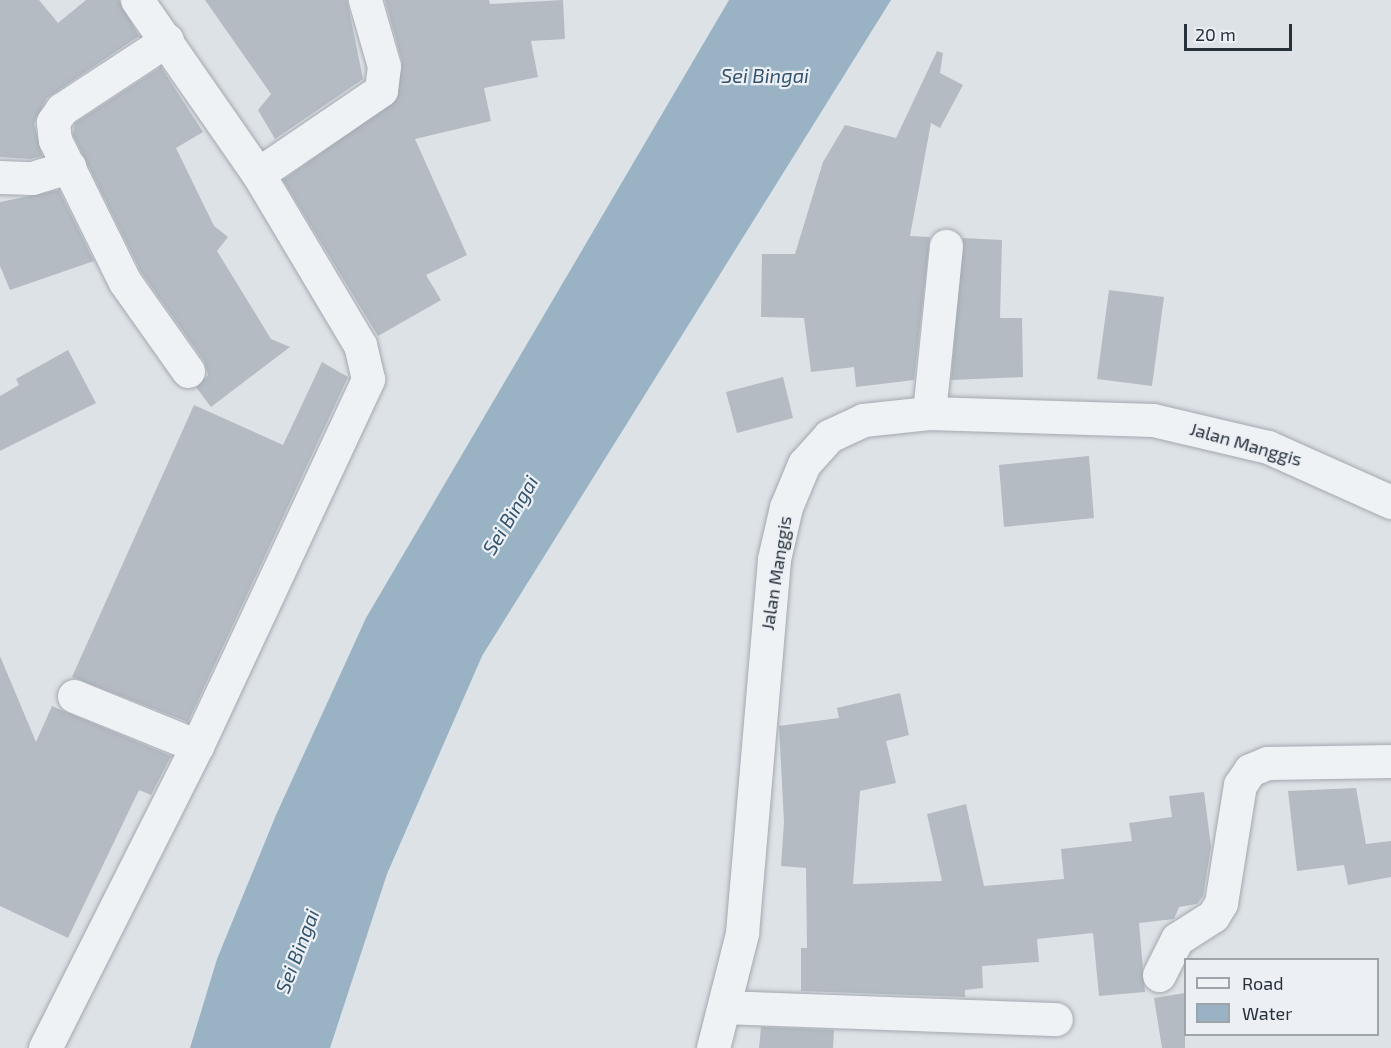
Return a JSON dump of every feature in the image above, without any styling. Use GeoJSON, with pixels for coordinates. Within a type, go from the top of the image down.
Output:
{"type":"FeatureCollection","features":[{"type":"Feature","properties":{"kind":"street"},"geometry":{"type":"LineString","coordinates":[[45,1048],[197,746],[368,379],[365,353],[258,174],[137,0]]}},
{"type":"Feature","properties":{"kind":"street"},"geometry":{"type":"LineString","coordinates":[[258,174],[381,90],[384,66],[365,0]]}},
{"type":"Feature","properties":{"kind":"street"},"geometry":{"type":"LineString","coordinates":[[167,40],[62,109],[53,122],[55,140],[125,282],[188,371]]}},
{"type":"Feature","properties":{"kind":"street"},"geometry":{"type":"LineString","coordinates":[[0,177],[32,178],[69,167]]}},
{"type":"Feature","properties":{"kind":"street"},"geometry":{"type":"LineString","coordinates":[[929,413],[946,246]]}},
{"type":"Feature","properties":{"kind":"street","name":"Jalan Manggis"},"geometry":{"type":"LineString","coordinates":[[713,1048],[742,933],[766,622],[786,507],[804,464],[829,436],[863,420],[929,413],[1113,416],[1203,429],[1318,466],[1391,502]]}},
{"type":"Feature","properties":{"kind":"street"},"geometry":{"type":"LineString","coordinates":[[74,696],[197,746]]}},
{"type":"Feature","properties":{"kind":"street"},"geometry":{"type":"LineString","coordinates":[[1159,975],[1172,945],[1213,916],[1221,903],[1240,785],[1250,770],[1267,763],[1391,761]]}},
{"type":"Feature","properties":{"kind":"street"},"geometry":{"type":"LineString","coordinates":[[725,1007],[1056,1019]]}},
{"type":"Feature","properties":{"kind":"water","name":"Sei Bingai"},"geometry":{"type":"Polygon","coordinates":[[[729,0],[891,0],[482,656],[387,874],[330,1048],[190,1048],[217,959],[276,815],[366,618],[729,0]]]}},
{"type":"Feature","properties":{"kind":"building"},"geometry":{"type":"Polygon","coordinates":[[[0,0],[39,0],[58,23],[86,0],[119,0],[139,36],[47,98],[34,123],[42,156],[30,159],[0,157],[0,0]]]}},
{"type":"Feature","properties":{"kind":"building"},"geometry":{"type":"Polygon","coordinates":[[[205,0],[347,0],[363,79],[275,139],[258,110],[271,94],[205,0]]]}},
{"type":"Feature","properties":{"kind":"building"},"geometry":{"type":"Polygon","coordinates":[[[385,0],[489,0],[490,4],[563,0],[565,39],[531,41],[538,77],[484,88],[491,121],[415,139],[467,255],[426,275],[441,300],[378,336],[283,180],[397,99],[402,61],[385,0]]]}},
{"type":"Feature","properties":{"kind":"building"},"geometry":{"type":"Polygon","coordinates":[[[937,51],[943,53],[940,73],[963,85],[940,128],[931,123],[910,236],[930,237],[914,380],[856,387],[854,367],[811,372],[804,318],[761,317],[762,254],[795,254],[823,162],[845,125],[896,138],[937,51]]]}},
{"type":"Feature","properties":{"kind":"building"},"geometry":{"type":"Polygon","coordinates":[[[161,67],[203,132],[176,148],[214,226],[228,237],[217,251],[271,339],[290,347],[211,407],[196,387],[208,375],[204,361],[141,272],[73,135],[75,123],[161,67]]]}},
{"type":"Feature","properties":{"kind":"building"},"geometry":{"type":"Polygon","coordinates":[[[59,190],[94,261],[10,290],[0,266],[0,202],[59,190]]]}},
{"type":"Feature","properties":{"kind":"building"},"geometry":{"type":"Polygon","coordinates":[[[963,238],[1002,240],[1000,318],[1022,318],[1023,377],[951,380],[963,238]]]}},
{"type":"Feature","properties":{"kind":"building"},"geometry":{"type":"Polygon","coordinates":[[[1109,290],[1164,297],[1152,386],[1097,379],[1109,290]]]}},
{"type":"Feature","properties":{"kind":"building"},"geometry":{"type":"Polygon","coordinates":[[[68,350],[96,403],[0,451],[0,396],[19,385],[16,379],[68,350]]]}},
{"type":"Feature","properties":{"kind":"building"},"geometry":{"type":"Polygon","coordinates":[[[322,362],[348,377],[188,722],[72,677],[194,405],[283,445],[322,362]]]}},
{"type":"Feature","properties":{"kind":"building"},"geometry":{"type":"Polygon","coordinates":[[[783,377],[793,418],[737,433],[726,392],[783,377]]]}},
{"type":"Feature","properties":{"kind":"building"},"geometry":{"type":"Polygon","coordinates":[[[1089,456],[1094,518],[1004,527],[999,465],[1089,456]]]}},
{"type":"Feature","properties":{"kind":"building"},"geometry":{"type":"Polygon","coordinates":[[[0,656],[36,742],[52,706],[171,756],[151,795],[139,790],[68,938],[0,906],[0,656]]]}},
{"type":"Feature","properties":{"kind":"building"},"geometry":{"type":"Polygon","coordinates":[[[900,693],[909,735],[886,741],[896,783],[860,791],[853,884],[942,881],[927,814],[966,804],[984,886],[1064,879],[1061,849],[1132,841],[1129,823],[1172,817],[1169,796],[1204,792],[1211,847],[1203,896],[1197,904],[1179,907],[1174,919],[1139,923],[1145,992],[1099,996],[1093,933],[1037,939],[1039,962],[982,966],[983,988],[965,990],[965,997],[801,991],[801,948],[807,948],[806,868],[781,866],[784,822],[779,726],[839,718],[837,708],[900,693]]]}},
{"type":"Feature","properties":{"kind":"building"},"geometry":{"type":"Polygon","coordinates":[[[1356,788],[1366,844],[1391,841],[1391,877],[1348,885],[1344,865],[1297,871],[1288,791],[1356,788]]]}},
{"type":"Feature","properties":{"kind":"building"},"geometry":{"type":"Polygon","coordinates":[[[1184,993],[1185,1048],[1162,1048],[1154,998],[1184,993]]]}},
{"type":"Feature","properties":{"kind":"building"},"geometry":{"type":"Polygon","coordinates":[[[761,1027],[834,1030],[833,1048],[759,1048],[761,1027]]]}}]}
